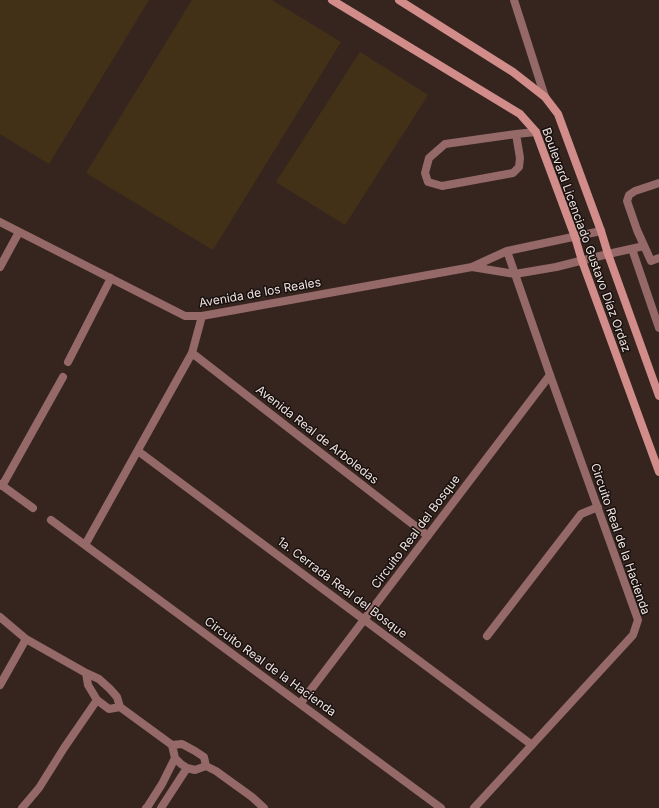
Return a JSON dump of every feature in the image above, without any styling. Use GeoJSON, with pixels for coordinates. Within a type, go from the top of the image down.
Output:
{"type":"FeatureCollection","features":[{"type":"Feature","properties":{"kind":"street","name":"Boulevard Licenciado Gustavo Díaz Ordaz"},"geometry":{"type":"LineString","coordinates":[[332,0],[520,114],[536,132],[659,472]]}},
{"type":"Feature","properties":{"kind":"street","name":"Boulevard Licenciado Gustavo Díaz Ordaz"},"geometry":{"type":"LineString","coordinates":[[399,0],[513,72],[545,97],[558,114],[659,396]]}},
{"type":"Feature","properties":{"kind":"street"},"geometry":{"type":"LineString","coordinates":[[514,0],[545,97]]}},
{"type":"Feature","properties":{"kind":"street"},"geometry":{"type":"LineString","coordinates":[[516,134],[520,158],[519,167],[513,173],[442,186],[428,182],[425,173],[429,158],[445,144],[516,134],[536,132]]}},
{"type":"Feature","properties":{"kind":"street"},"geometry":{"type":"LineString","coordinates":[[659,183],[635,191],[629,195],[627,201],[637,230],[652,261],[659,258]]}},
{"type":"Feature","properties":{"kind":"street","name":"Avenida de los Reales"},"geometry":{"type":"LineString","coordinates":[[0,222],[185,316],[202,316],[472,267],[507,251],[601,231]]}},
{"type":"Feature","properties":{"kind":"street"},"geometry":{"type":"LineString","coordinates":[[0,267],[19,232]]}},
{"type":"Feature","properties":{"kind":"street","name":"Avenida de los Reales"},"geometry":{"type":"LineString","coordinates":[[472,267],[515,274],[551,268],[644,246]]}},
{"type":"Feature","properties":{"kind":"street"},"geometry":{"type":"LineString","coordinates":[[632,249],[659,328]]}},
{"type":"Feature","properties":{"kind":"street","name":"Circuito Real de la Hacienda"},"geometry":{"type":"LineString","coordinates":[[474,808],[633,635],[638,620],[507,251]]}},
{"type":"Feature","properties":{"kind":"street"},"geometry":{"type":"LineString","coordinates":[[68,362],[111,278]]}},
{"type":"Feature","properties":{"kind":"street"},"geometry":{"type":"LineString","coordinates":[[85,545],[192,353],[202,316]]}},
{"type":"Feature","properties":{"kind":"street","name":"Avenida Real de Arboledas"},"geometry":{"type":"LineString","coordinates":[[192,353],[428,536]]}},
{"type":"Feature","properties":{"kind":"street","name":"Circuito Real del Bosque"},"geometry":{"type":"LineString","coordinates":[[300,704],[550,375]]}},
{"type":"Feature","properties":{"kind":"street"},"geometry":{"type":"LineString","coordinates":[[33,508],[1,485],[64,377]]}},
{"type":"Feature","properties":{"kind":"street","name":"1a. Cerrada Real del Bosque"},"geometry":{"type":"LineString","coordinates":[[138,450],[532,745]]}},
{"type":"Feature","properties":{"kind":"street"},"geometry":{"type":"LineString","coordinates":[[487,636],[581,514],[598,507]]}},
{"type":"Feature","properties":{"kind":"street","name":"Circuito Real de la Hacienda"},"geometry":{"type":"LineString","coordinates":[[51,520],[441,808]]}},
{"type":"Feature","properties":{"kind":"street"},"geometry":{"type":"LineString","coordinates":[[0,617],[26,639],[86,674],[99,679],[117,698],[120,707],[172,745],[175,758],[181,764],[187,768],[195,770],[206,766],[216,771],[252,797],[264,808]]}},
{"type":"Feature","properties":{"kind":"street"},"geometry":{"type":"LineString","coordinates":[[0,685],[26,639]]}},
{"type":"Feature","properties":{"kind":"street"},"geometry":{"type":"LineString","coordinates":[[86,674],[88,685],[96,700],[109,709],[120,707]]}},
{"type":"Feature","properties":{"kind":"street"},"geometry":{"type":"LineString","coordinates":[[22,808],[39,788],[96,700]]}},
{"type":"Feature","properties":{"kind":"street"},"geometry":{"type":"LineString","coordinates":[[172,745],[182,744],[195,751],[204,757],[206,766]]}},
{"type":"Feature","properties":{"kind":"street"},"geometry":{"type":"LineString","coordinates":[[146,808],[162,784],[175,758]]}},
{"type":"Feature","properties":{"kind":"street"},"geometry":{"type":"LineString","coordinates":[[161,808],[187,768]]}},
{"type":"Feature","properties":{"kind":"shaded area"},"geometry":{"type":"Polygon","coordinates":[[[0,0],[149,0],[49,164],[0,134],[0,0]]]}},
{"type":"Feature","properties":{"kind":"shaded area"},"geometry":{"type":"Polygon","coordinates":[[[192,0],[272,0],[341,42],[213,250],[86,173],[192,0]]]}},
{"type":"Feature","properties":{"kind":"shaded area"},"geometry":{"type":"Polygon","coordinates":[[[360,52],[428,95],[345,225],[276,182],[360,52]]]}}]}
